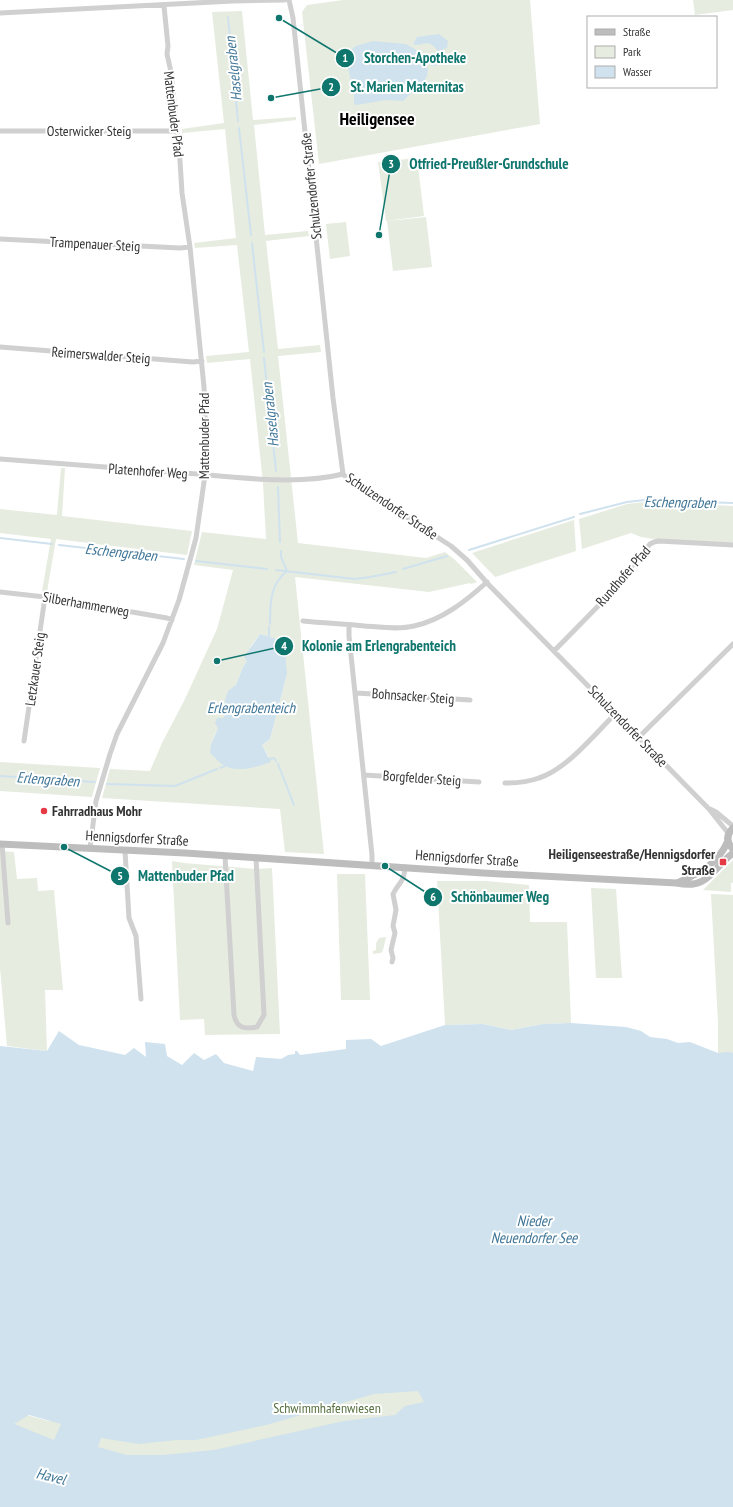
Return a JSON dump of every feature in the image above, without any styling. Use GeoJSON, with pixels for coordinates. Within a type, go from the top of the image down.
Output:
{"type":"FeatureCollection","features":[{"type":"Feature","properties":{"kind":"main road"},"geometry":{"type":"LineString","coordinates":[[731,829],[728,841],[733,849]]}},
{"type":"Feature","properties":{"kind":"main road","name":"Hennigsdorfer Straße"},"geometry":{"type":"LineString","coordinates":[[677,883],[708,868],[723,852],[728,841]]}},
{"type":"Feature","properties":{"kind":"main road","name":"Hennigsdorfer Straße"},"geometry":{"type":"LineString","coordinates":[[1,844],[185,853],[372,866],[677,883],[686,885],[700,883],[733,853]]}},
{"type":"Feature","properties":{"kind":"street"},"geometry":{"type":"LineString","coordinates":[[142,0],[142,6]]}},
{"type":"Feature","properties":{"kind":"street"},"geometry":{"type":"LineString","coordinates":[[0,13],[164,6],[233,1],[285,0]]}},
{"type":"Feature","properties":{"kind":"street","name":"Schulzendorfer Straße"},"geometry":{"type":"LineString","coordinates":[[289,0],[293,18],[332,389],[343,474],[348,480],[451,546],[467,560],[709,809],[731,829]]}},
{"type":"Feature","properties":{"kind":"street","name":"Mattenbuder Pfad"},"geometry":{"type":"LineString","coordinates":[[90,848],[96,801],[117,734],[148,673],[172,620],[187,575],[196,538],[205,475],[206,414],[202,361],[190,247],[182,193],[171,72],[168,63],[164,6]]}},
{"type":"Feature","properties":{"kind":"street","name":"Osterwicker Steig"},"geometry":{"type":"LineString","coordinates":[[0,131],[177,131]]}},
{"type":"Feature","properties":{"kind":"street","name":"Trampenauer Steig"},"geometry":{"type":"LineString","coordinates":[[0,239],[180,248],[190,247]]}},
{"type":"Feature","properties":{"kind":"street","name":"Reimerswalder Steig"},"geometry":{"type":"LineString","coordinates":[[0,347],[193,362],[202,361]]}},
{"type":"Feature","properties":{"kind":"street","name":"Platenhofer Weg"},"geometry":{"type":"LineString","coordinates":[[0,459],[205,475],[281,479],[327,477],[343,474]]}},
{"type":"Feature","properties":{"kind":"street","name":"Rundhofer Pfad"},"geometry":{"type":"LineString","coordinates":[[554,651],[607,597],[650,544],[659,541],[733,545]]}},
{"type":"Feature","properties":{"kind":"street"},"geometry":{"type":"LineString","coordinates":[[303,622],[394,628],[419,625],[435,619],[454,608],[487,582]]}},
{"type":"Feature","properties":{"kind":"street","name":"Silberhammerweg"},"geometry":{"type":"LineString","coordinates":[[0,592],[45,597],[172,620]]}},
{"type":"Feature","properties":{"kind":"street","name":"Letzkauer Steig"},"geometry":{"type":"LineString","coordinates":[[24,741],[45,597]]}},
{"type":"Feature","properties":{"kind":"street"},"geometry":{"type":"LineString","coordinates":[[350,625],[372,866]]}},
{"type":"Feature","properties":{"kind":"street"},"geometry":{"type":"LineString","coordinates":[[640,737],[733,644]]}},
{"type":"Feature","properties":{"kind":"street","name":"Bohnsacker Steig"},"geometry":{"type":"LineString","coordinates":[[356,693],[470,700]]}},
{"type":"Feature","properties":{"kind":"street"},"geometry":{"type":"LineString","coordinates":[[506,783],[540,778],[557,769],[616,713]]}},
{"type":"Feature","properties":{"kind":"street","name":"Borgfelder Steig"},"geometry":{"type":"LineString","coordinates":[[364,775],[479,782]]}},
{"type":"Feature","properties":{"kind":"street","name":"Schulzendorfer Straße"},"geometry":{"type":"LineString","coordinates":[[709,809],[716,812],[731,829]]}},
{"type":"Feature","properties":{"kind":"street"},"geometry":{"type":"LineString","coordinates":[[1,844],[8,923]]}},
{"type":"Feature","properties":{"kind":"street"},"geometry":{"type":"LineString","coordinates":[[126,851],[129,918],[136,936],[141,999]]}},
{"type":"Feature","properties":{"kind":"street"},"geometry":{"type":"LineString","coordinates":[[225,856],[234,1015],[235,1021],[240,1026],[248,1028],[257,1027],[264,1015],[256,858]]}},
{"type":"Feature","properties":{"kind":"street"},"geometry":{"type":"LineString","coordinates":[[392,962],[393,958],[391,950],[395,933],[393,926],[396,910],[392,894],[401,883],[404,876],[405,867]]}},
{"type":"Feature","properties":{"kind":"green space"},"geometry":{"type":"Polygon","coordinates":[[[343,0],[530,0],[540,124],[319,164],[302,12],[307,5],[343,0]]]}},
{"type":"Feature","properties":{"kind":"green space"},"geometry":{"type":"Polygon","coordinates":[[[693,0],[733,0],[733,10],[695,15],[693,0]]]}},
{"type":"Feature","properties":{"kind":"green space"},"geometry":{"type":"Polygon","coordinates":[[[242,11],[253,120],[296,117],[296,120],[254,125],[265,235],[308,231],[309,236],[266,241],[278,349],[320,345],[321,352],[278,356],[298,543],[426,558],[445,552],[477,582],[429,592],[295,577],[324,854],[285,852],[280,809],[102,798],[110,769],[150,771],[217,629],[233,570],[194,565],[202,532],[266,539],[263,483],[250,359],[207,363],[206,356],[249,352],[237,245],[195,248],[194,243],[236,238],[225,129],[182,133],[182,129],[224,123],[212,12],[242,11]],[[260,634],[251,646],[247,661],[236,685],[225,700],[224,718],[211,744],[269,757],[262,745],[270,739],[287,674],[277,639],[260,634]]]}},
{"type":"Feature","properties":{"kind":"green space"},"geometry":{"type":"Polygon","coordinates":[[[417,158],[424,216],[386,221],[378,162],[417,158]]]}},
{"type":"Feature","properties":{"kind":"green space"},"geometry":{"type":"Polygon","coordinates":[[[426,217],[432,267],[393,271],[387,221],[426,217]]]}},
{"type":"Feature","properties":{"kind":"green space"},"geometry":{"type":"Polygon","coordinates":[[[346,222],[350,256],[330,259],[326,224],[346,222]]]}},
{"type":"Feature","properties":{"kind":"green space"},"geometry":{"type":"Polygon","coordinates":[[[61,468],[65,468],[62,516],[192,531],[187,555],[56,539],[47,592],[42,591],[51,539],[0,533],[0,509],[57,515],[61,468]]]}},
{"type":"Feature","properties":{"kind":"green space"},"geometry":{"type":"Polygon","coordinates":[[[645,502],[733,506],[733,544],[659,540],[641,537],[631,533],[582,549],[579,519],[627,504],[645,502]]]}},
{"type":"Feature","properties":{"kind":"green space"},"geometry":{"type":"Polygon","coordinates":[[[574,520],[576,551],[495,577],[472,553],[574,520]]]}},
{"type":"Feature","properties":{"kind":"green space"},"geometry":{"type":"Polygon","coordinates":[[[0,762],[100,768],[92,797],[0,791],[0,762]]]}},
{"type":"Feature","properties":{"kind":"green space"},"geometry":{"type":"Polygon","coordinates":[[[0,851],[14,852],[17,879],[37,878],[38,891],[54,890],[63,990],[45,990],[47,1051],[7,1046],[0,968],[0,851]]]}},
{"type":"Feature","properties":{"kind":"green space"},"geometry":{"type":"Polygon","coordinates":[[[733,860],[733,883],[731,883],[731,892],[703,890],[733,860]]]}},
{"type":"Feature","properties":{"kind":"green space"},"geometry":{"type":"Polygon","coordinates":[[[172,861],[256,869],[272,868],[280,1034],[205,1035],[204,1019],[180,1020],[172,861]]]}},
{"type":"Feature","properties":{"kind":"green space"},"geometry":{"type":"Polygon","coordinates":[[[337,874],[365,874],[370,1000],[341,1000],[337,874]]]}},
{"type":"Feature","properties":{"kind":"green space"},"geometry":{"type":"Polygon","coordinates":[[[437,881],[486,881],[529,885],[530,922],[567,922],[571,1023],[543,1024],[511,1030],[483,1024],[445,1025],[437,881]]]}},
{"type":"Feature","properties":{"kind":"green space"},"geometry":{"type":"Polygon","coordinates":[[[591,888],[616,889],[622,978],[596,978],[591,888]]]}},
{"type":"Feature","properties":{"kind":"green space"},"geometry":{"type":"Polygon","coordinates":[[[711,894],[733,895],[733,1061],[718,1053],[718,1022],[711,894]]]}},
{"type":"Feature","properties":{"kind":"green space"},"geometry":{"type":"Polygon","coordinates":[[[386,937],[381,953],[373,954],[373,951],[376,950],[376,943],[379,938],[386,937]]]}},
{"type":"Feature","properties":{"kind":"green space","name":"Schwimmhafenwiesen"},"geometry":{"type":"Polygon","coordinates":[[[413,1379],[430,1395],[423,1413],[209,1454],[126,1459],[0,1426],[0,1408],[49,1421],[112,1419],[413,1379]]]}},
{"type":"Feature","properties":{"kind":"water"},"geometry":{"type":"Polygon","coordinates":[[[439,34],[448,41],[447,48],[438,51],[428,43],[413,44],[417,37],[439,34]]]}},
{"type":"Feature","properties":{"kind":"water"},"geometry":{"type":"Polygon","coordinates":[[[373,41],[406,44],[424,56],[428,69],[427,76],[424,81],[403,101],[386,100],[356,105],[354,104],[354,94],[348,68],[350,56],[344,50],[352,49],[356,46],[373,41]]]}},
{"type":"Feature","properties":{"kind":"water"},"geometry":{"type":"Polygon","coordinates":[[[445,53],[449,57],[448,63],[431,66],[431,62],[438,56],[445,53]]]}},
{"type":"Feature","properties":{"kind":"water","name":"Erlengrabenteich"},"geometry":{"type":"Polygon","coordinates":[[[260,634],[277,639],[285,652],[287,674],[270,739],[262,745],[271,762],[246,769],[233,769],[222,764],[210,753],[211,744],[218,728],[215,723],[217,718],[224,718],[225,700],[228,691],[236,685],[247,661],[244,657],[260,634]]]}},
{"type":"Feature","properties":{"kind":"water","name":"Nieder Neuendorfer See"},"geometry":{"type":"Polygon","coordinates":[[[571,1023],[626,1027],[641,1031],[650,1037],[667,1039],[678,1043],[690,1042],[718,1053],[733,1053],[733,1507],[0,1507],[0,1046],[47,1051],[59,1031],[79,1045],[125,1055],[134,1048],[146,1057],[145,1042],[165,1044],[167,1056],[182,1065],[194,1053],[204,1060],[216,1054],[224,1063],[253,1071],[256,1057],[281,1059],[288,1055],[295,1054],[295,1051],[297,1051],[300,1055],[346,1049],[346,1040],[371,1039],[381,1046],[445,1025],[483,1024],[511,1030],[543,1024],[571,1023]],[[418,1391],[374,1394],[266,1425],[196,1440],[176,1440],[139,1444],[101,1438],[98,1447],[127,1455],[163,1455],[214,1450],[344,1421],[395,1415],[405,1406],[424,1402],[418,1391]],[[29,1415],[14,1424],[54,1440],[61,1424],[29,1415]]]}},
{"type":"Feature","properties":{"kind":"waterway","name":"Haselgraben"},"geometry":{"type":"LineString","coordinates":[[228,17],[238,121]]}},
{"type":"Feature","properties":{"kind":"waterway","name":"Haselgraben"},"geometry":{"type":"LineString","coordinates":[[239,128],[251,235]]}},
{"type":"Feature","properties":{"kind":"waterway","name":"Haselgraben"},"geometry":{"type":"LineString","coordinates":[[252,243],[264,352]]}},
{"type":"Feature","properties":{"kind":"waterway","name":"Haselgraben"},"geometry":{"type":"LineString","coordinates":[[264,358],[276,471]]}},
{"type":"Feature","properties":{"kind":"waterway","name":"Haselgraben"},"geometry":{"type":"LineString","coordinates":[[278,487],[280,542]]}},
{"type":"Feature","properties":{"kind":"waterway","name":"Eschengraben"},"geometry":{"type":"LineString","coordinates":[[580,514],[627,502],[645,500],[733,503]]}},
{"type":"Feature","properties":{"kind":"waterway","name":"Eschengraben"},"geometry":{"type":"LineString","coordinates":[[469,550],[574,517]]}},
{"type":"Feature","properties":{"kind":"waterway","name":"Eschengraben"},"geometry":{"type":"LineString","coordinates":[[0,538],[52,544]]}},
{"type":"Feature","properties":{"kind":"waterway","name":"Eschengraben"},"geometry":{"type":"LineString","coordinates":[[59,545],[184,559]]}},
{"type":"Feature","properties":{"kind":"waterway","name":"Erlengraben"},"geometry":{"type":"LineString","coordinates":[[270,624],[270,609],[274,588],[281,576],[287,571],[281,557],[281,551]]}},
{"type":"Feature","properties":{"kind":"waterway","name":"Eschengraben"},"geometry":{"type":"LineString","coordinates":[[403,569],[447,556]]}},
{"type":"Feature","properties":{"kind":"waterway","name":"Eschengraben"},"geometry":{"type":"LineString","coordinates":[[196,561],[267,569]]}},
{"type":"Feature","properties":{"kind":"waterway","name":"Eschengraben"},"geometry":{"type":"LineString","coordinates":[[276,570],[355,579],[396,572]]}},
{"type":"Feature","properties":{"kind":"waterway","name":"Erlengraben"},"geometry":{"type":"LineString","coordinates":[[269,627],[269,636]]}},
{"type":"Feature","properties":{"kind":"waterway"},"geometry":{"type":"LineString","coordinates":[[270,759],[274,758],[276,761]]}},
{"type":"Feature","properties":{"kind":"waterway"},"geometry":{"type":"LineString","coordinates":[[278,764],[294,805]]}},
{"type":"Feature","properties":{"kind":"waterway","name":"Erlengraben"},"geometry":{"type":"LineString","coordinates":[[220,768],[225,766]]}},
{"type":"Feature","properties":{"kind":"waterway","name":"Erlengraben"},"geometry":{"type":"LineString","coordinates":[[107,784],[175,786],[217,769]]}},
{"type":"Feature","properties":{"kind":"waterway","name":"Erlengraben"},"geometry":{"type":"LineString","coordinates":[[0,776],[95,782]]}},
{"type":"Feature","properties":{"kind":"place","name":"Storchen-Apotheke"},"geometry":{"type":"Point","coordinates":[279,18]}},
{"type":"Feature","properties":{"kind":"place","name":"St. Marien Maternitas"},"geometry":{"type":"Point","coordinates":[271,98]}},
{"type":"Feature","properties":{"kind":"place","name":"Otfried-Preußler-Grundschule"},"geometry":{"type":"Point","coordinates":[379,235]}},
{"type":"Feature","properties":{"kind":"place","name":"Kolonie am Erlengrabenteich"},"geometry":{"type":"Point","coordinates":[217,661]}},
{"type":"Feature","properties":{"kind":"place","name":"Fahrradhaus Mohr"},"geometry":{"type":"Point","coordinates":[44,811]}},
{"type":"Feature","properties":{"kind":"place","name":"Mattenbuder Pfad"},"geometry":{"type":"Point","coordinates":[64,847]}},
{"type":"Feature","properties":{"kind":"place","name":"Heiligenseestraße/Hennigsdorfer Straße"},"geometry":{"type":"Point","coordinates":[723,862]}},
{"type":"Feature","properties":{"kind":"place","name":"Schönbaumer Weg"},"geometry":{"type":"Point","coordinates":[385,866]}},
{"type":"Feature","properties":{"kind":"district","name":"Heiligensee"},"geometry":{"type":"Point","coordinates":[377,118]}},
{"type":"Feature","properties":{"kind":"water label","name":"Havel"},"geometry":{"type":"Point","coordinates":[51,1476]}}]}
